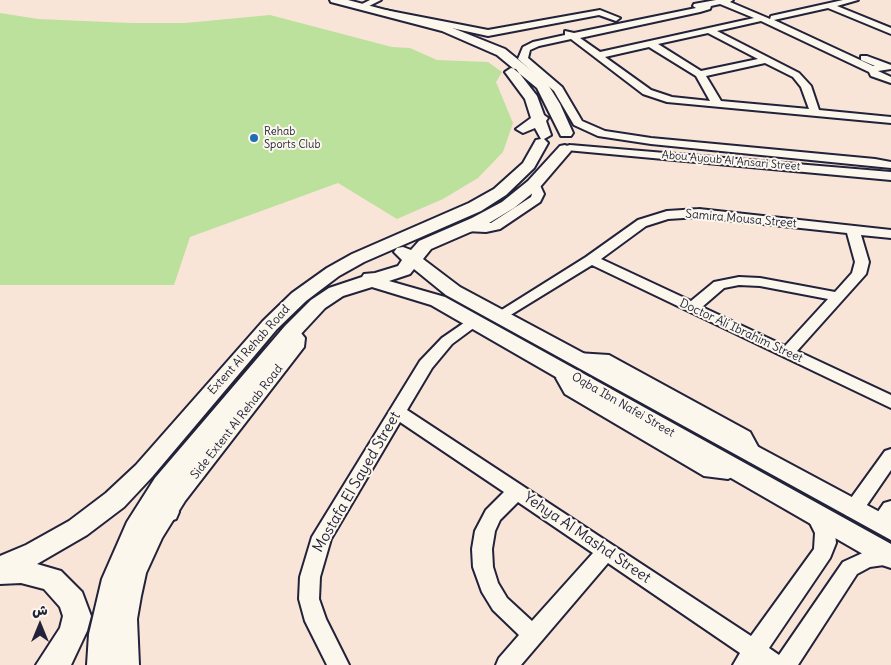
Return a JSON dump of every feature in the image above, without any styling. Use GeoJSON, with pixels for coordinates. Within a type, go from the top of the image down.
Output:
{"type":"FeatureCollection","features":[{"type":"Feature","properties":{"kind":"street"},"geometry":{"type":"LineString","coordinates":[[343,0],[476,32],[499,32],[600,12],[616,18]]}},
{"type":"Feature","properties":{"kind":"street"},"geometry":{"type":"LineString","coordinates":[[362,6],[377,0]]}},
{"type":"Feature","properties":{"kind":"street"},"geometry":{"type":"LineString","coordinates":[[740,0],[774,18],[889,68]]}},
{"type":"Feature","properties":{"kind":"street"},"geometry":{"type":"LineString","coordinates":[[774,18],[854,0]]}},
{"type":"Feature","properties":{"kind":"street"},"geometry":{"type":"LineString","coordinates":[[330,1],[421,20],[512,52],[542,86],[553,104],[570,143],[554,149],[543,139],[541,118],[532,98],[509,69],[484,54],[431,31],[330,1]]}},
{"type":"Feature","properties":{"kind":"street"},"geometry":{"type":"LineString","coordinates":[[472,38],[508,39],[570,34],[585,26],[616,18],[705,2],[725,1],[873,70],[878,76],[890,82]]}},
{"type":"Feature","properties":{"kind":"street"},"geometry":{"type":"LineString","coordinates":[[512,52],[528,37],[542,32],[585,26],[705,2]]}},
{"type":"Feature","properties":{"kind":"street"},"geometry":{"type":"LineString","coordinates":[[651,144],[602,134],[578,123],[558,89],[523,59],[523,52],[530,46],[570,34],[700,10],[705,2]]}},
{"type":"Feature","properties":{"kind":"street"},"geometry":{"type":"LineString","coordinates":[[829,6],[889,29]]}},
{"type":"Feature","properties":{"kind":"street"},"geometry":{"type":"LineString","coordinates":[[600,55],[763,18]]}},
{"type":"Feature","properties":{"kind":"street"},"geometry":{"type":"LineString","coordinates":[[530,26],[542,32]]}},
{"type":"Feature","properties":{"kind":"street"},"geometry":{"type":"LineString","coordinates":[[709,30],[802,80],[806,86],[815,114]]}},
{"type":"Feature","properties":{"kind":"street"},"geometry":{"type":"LineString","coordinates":[[570,34],[639,86],[656,96],[688,103],[891,120]]}},
{"type":"Feature","properties":{"kind":"street"},"geometry":{"type":"LineString","coordinates":[[651,44],[700,74],[718,106]]}},
{"type":"Feature","properties":{"kind":"street"},"geometry":{"type":"LineString","coordinates":[[700,74],[766,60]]}},
{"type":"Feature","properties":{"kind":"street"},"geometry":{"type":"LineString","coordinates":[[873,70],[889,68]]}},
{"type":"Feature","properties":{"kind":"street"},"geometry":{"type":"LineString","coordinates":[[523,129],[541,118]]}},
{"type":"Feature","properties":{"kind":"street","name":"Extent Al Rehab Road"},"geometry":{"type":"LineString","coordinates":[[0,568],[35,553],[78,528],[115,500],[287,307],[321,281],[358,258],[475,207],[500,192],[529,165],[543,139]]}},
{"type":"Feature","properties":{"kind":"street","name":"Abou Ayoub Al Ansari Street"},"geometry":{"type":"LineString","coordinates":[[570,143],[651,144],[891,166]]}},
{"type":"Feature","properties":{"kind":"street","name":"Abou Ayoub Al Ansari Street"},"geometry":{"type":"LineString","coordinates":[[570,143],[641,153],[891,176]]}},
{"type":"Feature","properties":{"kind":"street","name":"Extent Al Rehab Road"},"geometry":{"type":"LineString","coordinates":[[102,665],[107,613],[115,579],[126,550],[157,510],[164,485],[292,330],[318,304],[330,296],[356,284],[404,270],[412,258],[435,239],[465,227],[508,205],[534,184],[570,143]]}},
{"type":"Feature","properties":{"kind":"street"},"geometry":{"type":"LineString","coordinates":[[641,153],[655,159],[891,182]]}},
{"type":"Feature","properties":{"kind":"street","name":"Samira Mousa Street"},"geometry":{"type":"LineString","coordinates":[[499,316],[591,260],[642,223],[667,215],[699,213],[891,234]]}},
{"type":"Feature","properties":{"kind":"street"},"geometry":{"type":"LineString","coordinates":[[787,353],[862,268],[861,255],[853,230]]}},
{"type":"Feature","properties":{"kind":"street","name":"Oqba Ibn Nafei Street"},"geometry":{"type":"LineString","coordinates":[[385,245],[412,258],[434,278],[446,296],[474,321],[572,365],[754,456],[853,510],[887,521]]}},
{"type":"Feature","properties":{"kind":"street"},"geometry":{"type":"LineString","coordinates":[[358,258],[363,270],[374,280]]}},
{"type":"Feature","properties":{"kind":"street","name":"Doctor Ali Ibrahim Street"},"geometry":{"type":"LineString","coordinates":[[591,260],[891,402]]}},
{"type":"Feature","properties":{"kind":"street","name":"Oqba Ibn Nafei Street"},"geometry":{"type":"LineString","coordinates":[[374,280],[446,296],[499,316],[734,468],[890,557]]}},
{"type":"Feature","properties":{"kind":"street"},"geometry":{"type":"LineString","coordinates":[[692,308],[719,285],[739,281],[760,282],[838,297]]}},
{"type":"Feature","properties":{"kind":"street","name":"Mostafa El Sayed Street"},"geometry":{"type":"LineString","coordinates":[[338,665],[316,621],[309,599],[310,577],[314,556],[322,537],[436,352],[447,340],[474,321]]}},
{"type":"Feature","properties":{"kind":"street","name":"Yehya Al Mashd Street"},"geometry":{"type":"LineString","coordinates":[[398,412],[518,490],[606,552],[749,658],[776,665]]}},
{"type":"Feature","properties":{"kind":"street"},"geometry":{"type":"LineString","coordinates":[[853,510],[891,456]]}},
{"type":"Feature","properties":{"kind":"street"},"geometry":{"type":"LineString","coordinates":[[518,490],[493,515],[486,531],[482,549],[483,567],[489,586],[500,604],[515,620],[534,634]]}},
{"type":"Feature","properties":{"kind":"street"},"geometry":{"type":"LineString","coordinates":[[128,665],[127,620],[136,573],[154,534],[157,510]]}},
{"type":"Feature","properties":{"kind":"street"},"geometry":{"type":"LineString","coordinates":[[749,658],[823,552],[826,543],[825,533],[814,514]]}},
{"type":"Feature","properties":{"kind":"street"},"geometry":{"type":"LineString","coordinates":[[507,665],[606,552]]}},
{"type":"Feature","properties":{"kind":"street"},"geometry":{"type":"LineString","coordinates":[[785,665],[850,568],[866,559],[890,557]]}},
{"type":"Feature","properties":{"kind":"street"},"geometry":{"type":"LineString","coordinates":[[0,573],[21,572],[52,579],[72,601],[77,616],[73,631],[60,656],[51,665]]}},
{"type":"Feature","properties":{"kind":"street"},"geometry":{"type":"LineString","coordinates":[[77,616],[107,613]]}},
{"type":"Feature","properties":{"kind":"green space","name":"Rehab Sports Club"},"geometry":{"type":"Polygon","coordinates":[[[0,13],[38,19],[131,23],[185,23],[270,15],[392,47],[410,48],[437,60],[488,62],[502,72],[496,82],[513,123],[503,152],[478,178],[443,199],[397,219],[338,183],[190,237],[174,285],[0,285],[0,13]]]}},
{"type":"Feature","properties":{"kind":"place","name":"Rehab Sports Club"},"geometry":{"type":"Point","coordinates":[254,138]}}]}
